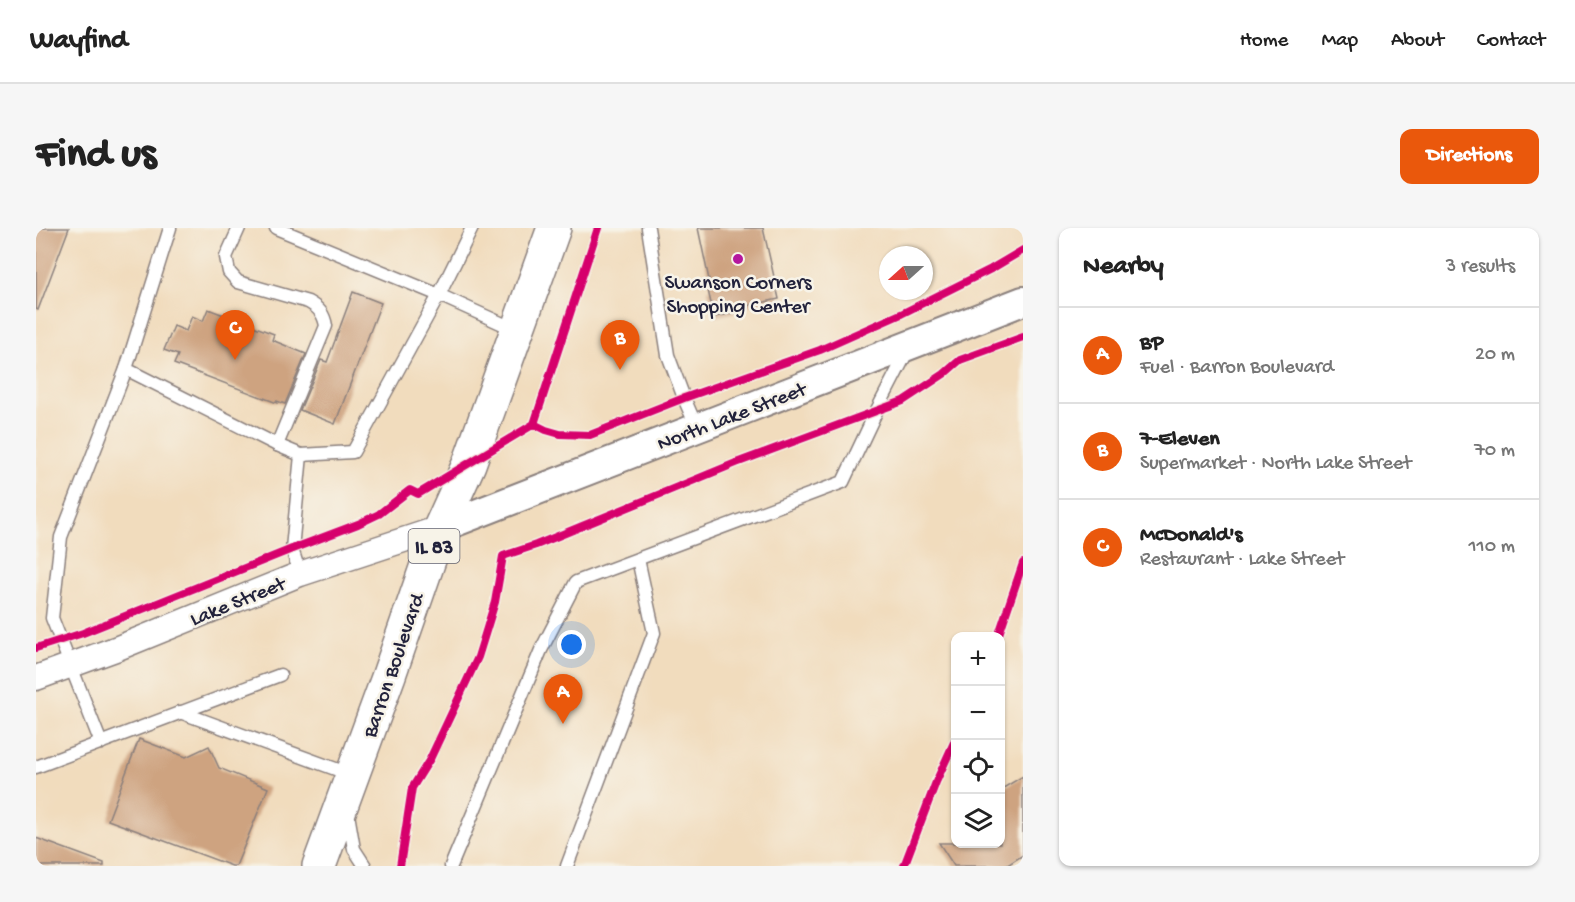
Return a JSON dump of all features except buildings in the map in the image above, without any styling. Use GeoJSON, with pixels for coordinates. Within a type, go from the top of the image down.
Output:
{"type":"FeatureCollection","features":[{"type":"Feature","properties":{"kind":"main road","name":"Barron Boulevard"},"geometry":{"type":"LineString","coordinates":[[319,866],[440,528],[469,464],[554,228]]}},
{"type":"Feature","properties":{"kind":"street","name":"North Lake Street"},"geometry":{"type":"LineString","coordinates":[[440,528],[1023,301]]}},
{"type":"Feature","properties":{"kind":"street","name":"Lake Street"},"geometry":{"type":"LineString","coordinates":[[36,678],[300,574],[440,528]]}},
{"type":"Feature","properties":{"kind":"lane"},"geometry":{"type":"LineString","coordinates":[[102,743],[52,618],[61,537],[126,369],[170,228]]}},
{"type":"Feature","properties":{"kind":"lane"},"geometry":{"type":"LineString","coordinates":[[239,228],[226,257],[229,272],[233,277],[238,282],[308,302],[319,308],[326,326],[277,445]]}},
{"type":"Feature","properties":{"kind":"lane"},"geometry":{"type":"LineString","coordinates":[[276,228],[439,295],[517,330]]}},
{"type":"Feature","properties":{"kind":"lane"},"geometry":{"type":"LineString","coordinates":[[126,369],[301,455],[353,452],[439,295],[472,228]]}},
{"type":"Feature","properties":{"kind":"lane"},"geometry":{"type":"LineString","coordinates":[[648,228],[668,355],[697,428]]}},
{"type":"Feature","properties":{"kind":"lane"},"geometry":{"type":"LineString","coordinates":[[451,866],[541,650],[576,582],[843,482],[910,345]]}},
{"type":"Feature","properties":{"kind":"lane"},"geometry":{"type":"LineString","coordinates":[[300,574],[292,549],[301,455]]}},
{"type":"Feature","properties":{"kind":"lane"},"geometry":{"type":"LineString","coordinates":[[567,866],[654,633],[638,559]]}},
{"type":"Feature","properties":{"kind":"lane"},"geometry":{"type":"LineString","coordinates":[[36,767],[280,675]]}},
{"type":"Feature","properties":{"kind":"lane"},"geometry":{"type":"LineString","coordinates":[[180,712],[349,787],[354,849],[365,866]]}},
{"type":"Feature","properties":{"kind":"cycle path"},"geometry":{"type":"LineString","coordinates":[[36,648],[83,633],[358,524],[379,514],[410,490],[418,494],[534,424],[598,228]]}},
{"type":"Feature","properties":{"kind":"cycle path"},"geometry":{"type":"LineString","coordinates":[[534,424],[560,434],[590,435],[684,398],[820,350],[901,314],[991,269],[1023,250]]}},
{"type":"Feature","properties":{"kind":"cycle path"},"geometry":{"type":"LineString","coordinates":[[400,866],[412,788],[430,759],[478,657],[495,602],[503,556],[536,545],[736,463],[903,401],[944,374],[960,360],[1023,337]]}},
{"type":"Feature","properties":{"kind":"cycle path"},"geometry":{"type":"LineString","coordinates":[[1000,632],[1023,563]]}},
{"type":"Feature","properties":{"kind":"cycle path"},"geometry":{"type":"LineString","coordinates":[[904,866],[936,782],[955,740]]}},
{"type":"Feature","properties":{"kind":"place","name":"Swanson Corners Shopping Center"},"geometry":{"type":"Point","coordinates":[738,259]}},
{"type":"Feature","properties":{"kind":"place","name":"McDonald's"},"geometry":{"type":"Point","coordinates":[235,360]}},
{"type":"Feature","properties":{"kind":"place","name":"7-Eleven"},"geometry":{"type":"Point","coordinates":[620,370]}},
{"type":"Feature","properties":{"kind":"place","name":"BP"},"geometry":{"type":"Point","coordinates":[563,724]}}]}
